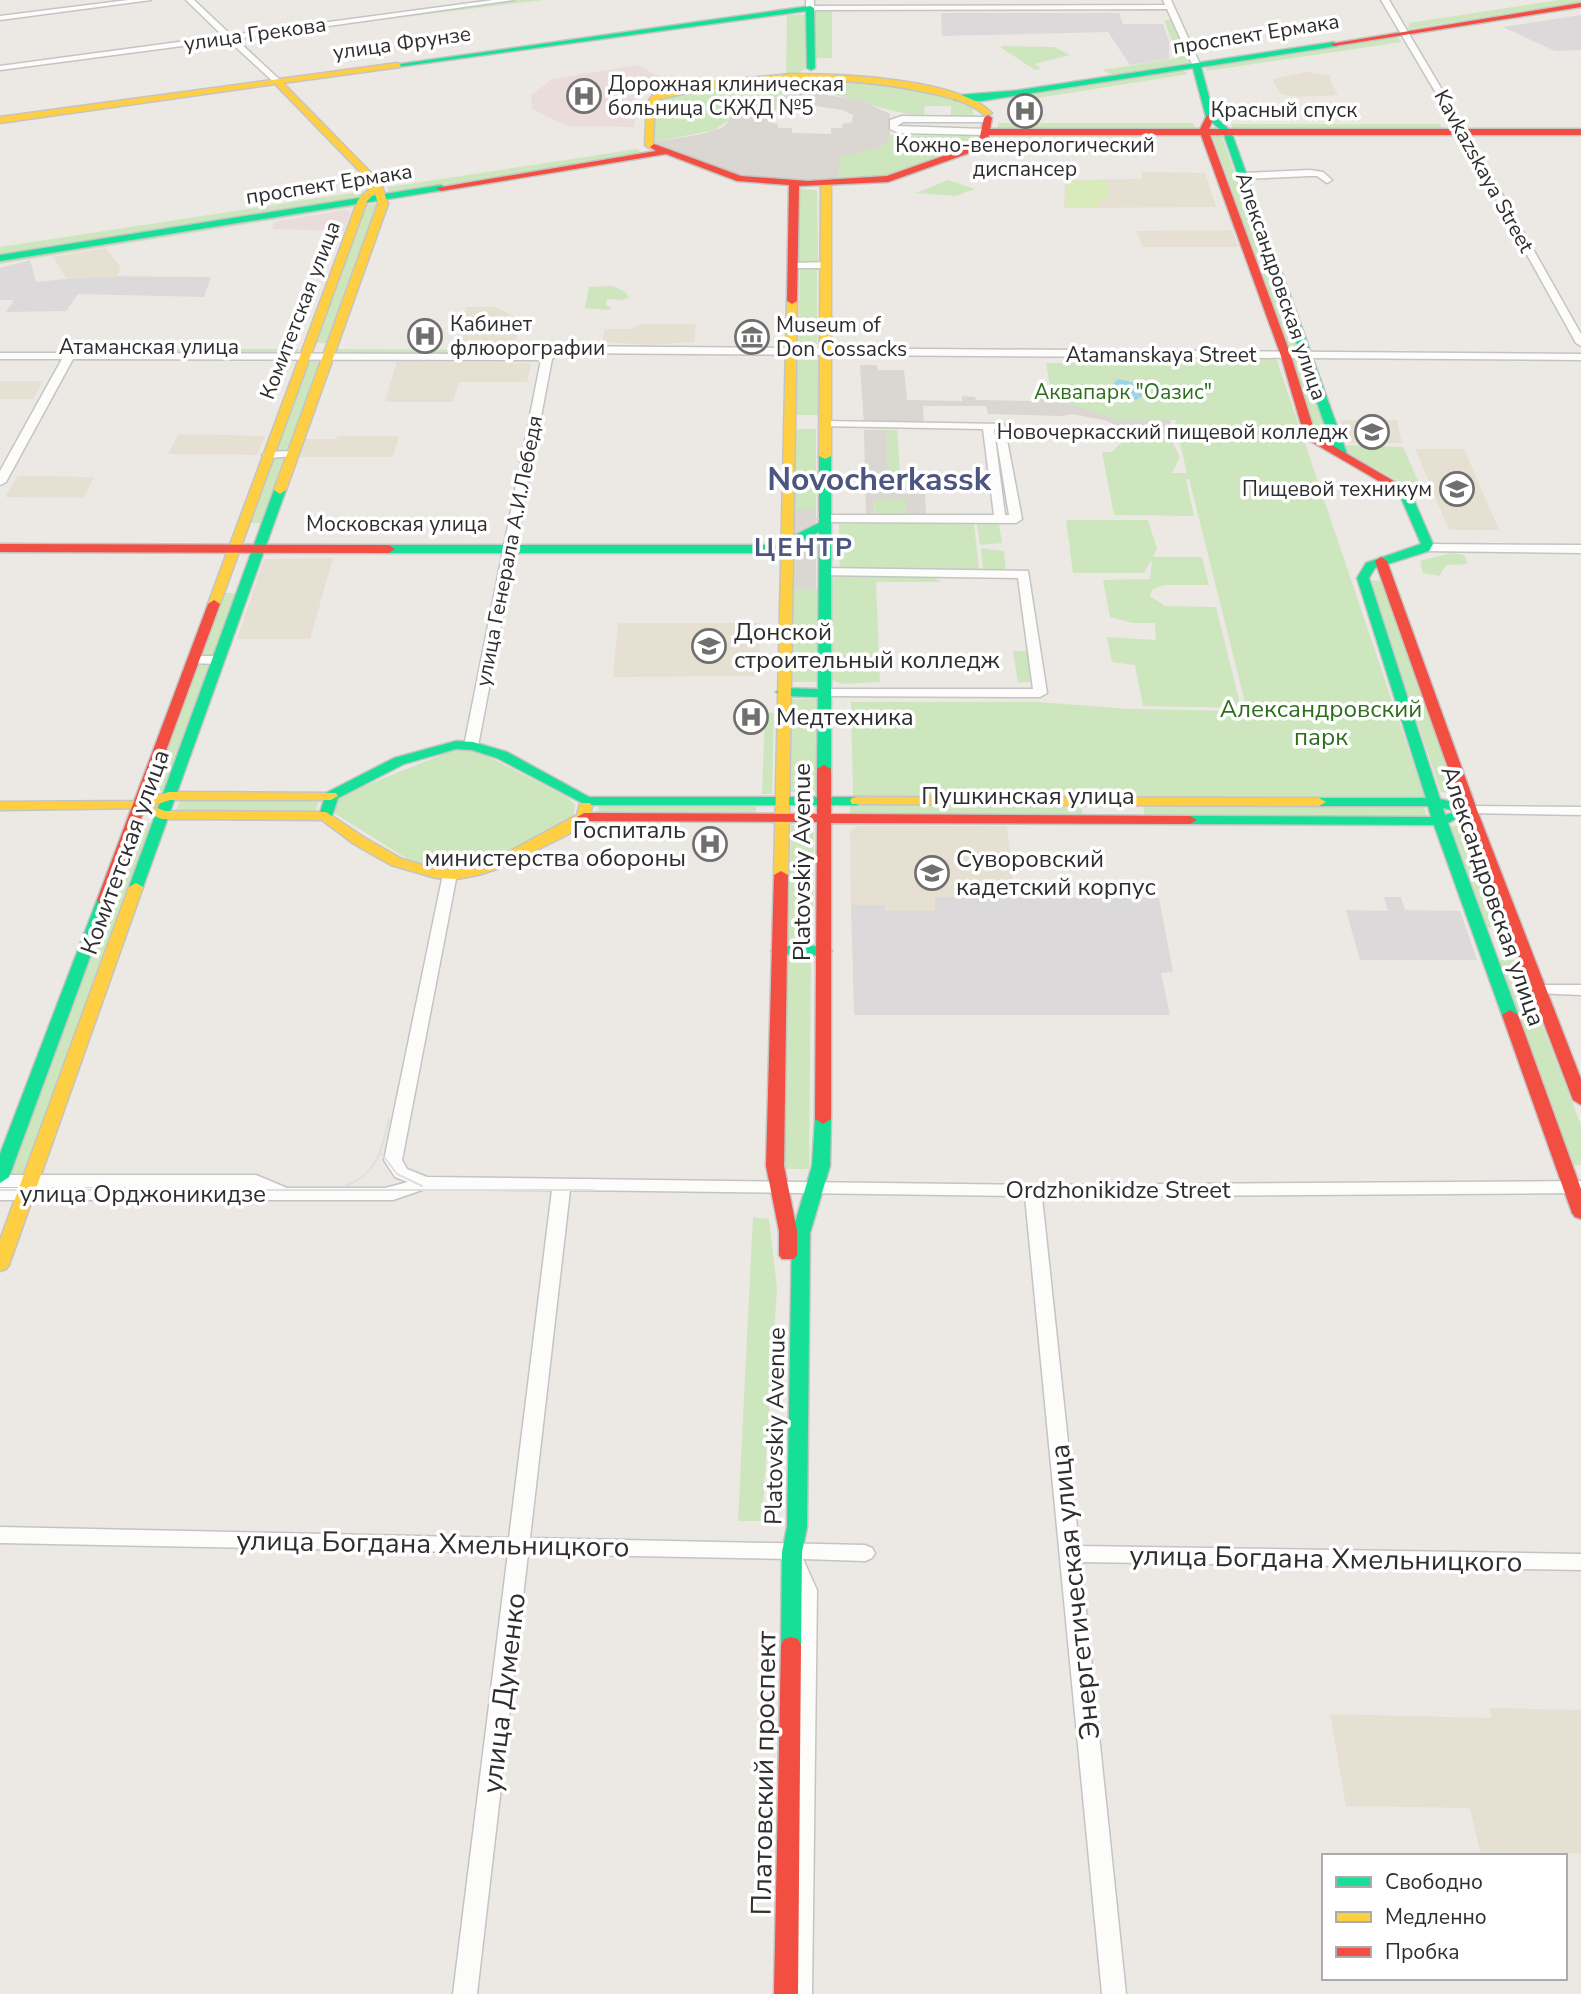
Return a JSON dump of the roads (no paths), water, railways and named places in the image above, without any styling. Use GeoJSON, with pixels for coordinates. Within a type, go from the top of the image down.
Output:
{"type":"FeatureCollection","features":[{"type":"Feature","properties":{"kind":"street"},"geometry":{"type":"LineString","coordinates":[[0,18],[147,0]]}},
{"type":"Feature","properties":{"kind":"street"},"geometry":{"type":"LineString","coordinates":[[190,0],[277,82],[381,191]]}},
{"type":"Feature","properties":{"kind":"street","name":"улица Грекова"},"geometry":{"type":"LineString","coordinates":[[0,68],[510,0]]}},
{"type":"Feature","properties":{"kind":"street","name":"Kavkazskaya Street"},"geometry":{"type":"LineString","coordinates":[[1385,0],[1406,32],[1581,343]]}},
{"type":"Feature","properties":{"kind":"street"},"geometry":{"type":"LineString","coordinates":[[811,68],[810,4],[1168,4]]}},
{"type":"Feature","properties":{"kind":"street","name":"улица Фрунзе"},"geometry":{"type":"LineString","coordinates":[[0,120],[810,4]]}},
{"type":"Feature","properties":{"kind":"street","name":"Александровская улица"},"geometry":{"type":"LineString","coordinates":[[1168,4],[1196,64],[1311,438],[1404,491],[1427,544],[1425,548]]}},
{"type":"Feature","properties":{"kind":"street","name":"проспект Ермака"},"geometry":{"type":"LineString","coordinates":[[955,97],[981,98],[1020,93],[1581,5]]}},
{"type":"Feature","properties":{"kind":"street"},"geometry":{"type":"LineString","coordinates":[[790,77],[811,68],[834,77]]}},
{"type":"Feature","properties":{"kind":"street"},"geometry":{"type":"LineString","coordinates":[[649,145],[651,103],[656,97],[739,79],[884,79],[974,102],[987,120]]}},
{"type":"Feature","properties":{"kind":"street","name":"проспект Ермака"},"geometry":{"type":"LineString","coordinates":[[381,191],[649,145],[740,179],[826,184],[888,179],[972,149],[983,142],[987,120],[1020,93]]}},
{"type":"Feature","properties":{"kind":"street"},"geometry":{"type":"LineString","coordinates":[[902,119],[987,120],[904,131],[894,128],[893,122],[902,119]]}},
{"type":"Feature","properties":{"kind":"street","name":"Красный спуск"},"geometry":{"type":"LineString","coordinates":[[987,120],[1460,127],[1581,132]]}},
{"type":"Feature","properties":{"kind":"street","name":"Красный спуск"},"geometry":{"type":"LineString","coordinates":[[1460,127],[1581,122]]}},
{"type":"Feature","properties":{"kind":"street","name":"Александровская улица"},"geometry":{"type":"LineString","coordinates":[[1213,124],[1243,176],[1341,454]]}},
{"type":"Feature","properties":{"kind":"street","name":"проспект Ермака"},"geometry":{"type":"LineString","coordinates":[[0,245],[665,152]]}},
{"type":"Feature","properties":{"kind":"street"},"geometry":{"type":"LineString","coordinates":[[1243,176],[1310,173],[1320,174],[1327,180]]}},
{"type":"Feature","properties":{"kind":"street","name":"Platovskiy Avenue"},"geometry":{"type":"LineString","coordinates":[[792,1552],[785,1523],[788,1231],[782,1188],[775,1166],[783,692],[795,266],[794,184]]}},
{"type":"Feature","properties":{"kind":"street","name":"Platovskiy Avenue"},"geometry":{"type":"LineString","coordinates":[[792,1552],[797,1527],[801,1233],[821,1166],[825,809],[826,184]]}},
{"type":"Feature","properties":{"kind":"street","name":"Комитетская улица"},"geometry":{"type":"LineString","coordinates":[[0,1179],[195,660],[233,547],[362,200],[381,191]]}},
{"type":"Feature","properties":{"kind":"street","name":"Комитетская улица"},"geometry":{"type":"LineString","coordinates":[[0,1265],[328,352],[381,191]]}},
{"type":"Feature","properties":{"kind":"street","name":"проспект Ермака"},"geometry":{"type":"LineString","coordinates":[[0,258],[362,200]]}},
{"type":"Feature","properties":{"kind":"street"},"geometry":{"type":"LineString","coordinates":[[795,266],[826,265]]}},
{"type":"Feature","properties":{"kind":"street","name":"Атаманская улица"},"geometry":{"type":"LineString","coordinates":[[0,346],[71,351],[792,351],[825,354]]}},
{"type":"Feature","properties":{"kind":"street"},"geometry":{"type":"LineString","coordinates":[[0,482],[71,351]]}},
{"type":"Feature","properties":{"kind":"street","name":"Атаманская улица"},"geometry":{"type":"LineString","coordinates":[[0,356],[71,351]]}},
{"type":"Feature","properties":{"kind":"street","name":"улица Генерала А.И.Лебедя"},"geometry":{"type":"LineString","coordinates":[[471,746],[509,546],[551,352]]}},
{"type":"Feature","properties":{"kind":"street","name":"Atamanskaya Street"},"geometry":{"type":"LineString","coordinates":[[825,354],[1581,357]]}},
{"type":"Feature","properties":{"kind":"street"},"geometry":{"type":"LineString","coordinates":[[790,423],[1000,426],[1016,519],[824,522]]}},
{"type":"Feature","properties":{"kind":"street"},"geometry":{"type":"LineString","coordinates":[[988,426],[1000,519]]}},
{"type":"Feature","properties":{"kind":"street"},"geometry":{"type":"LineString","coordinates":[[268,454],[291,454]]}},
{"type":"Feature","properties":{"kind":"street","name":"Московская улица"},"geometry":{"type":"LineString","coordinates":[[509,546],[763,548],[787,545],[824,522]]}},
{"type":"Feature","properties":{"kind":"street","name":"Московская улица"},"geometry":{"type":"LineString","coordinates":[[0,547],[764,545],[778,539],[787,545]]}},
{"type":"Feature","properties":{"kind":"street"},"geometry":{"type":"LineString","coordinates":[[1381,561],[1425,548],[1581,549]]}},
{"type":"Feature","properties":{"kind":"street","name":"Александровская улица"},"geometry":{"type":"LineString","coordinates":[[1581,1100],[1470,810],[1381,561],[1370,566],[1363,578],[1440,821],[1576,1187],[1581,1213]]}},
{"type":"Feature","properties":{"kind":"street"},"geometry":{"type":"LineString","coordinates":[[783,692],[1040,693],[1024,574],[824,572]]}},
{"type":"Feature","properties":{"kind":"street"},"geometry":{"type":"LineString","coordinates":[[195,660],[217,660]]}},
{"type":"Feature","properties":{"kind":"street"},"geometry":{"type":"LineString","coordinates":[[0,806],[140,805],[169,796],[331,796],[402,761],[444,748],[471,746],[525,768],[585,809],[549,839],[491,866],[473,872],[450,874],[418,871],[401,865],[326,816],[162,815],[140,805]]}},
{"type":"Feature","properties":{"kind":"street"},"geometry":{"type":"LineString","coordinates":[[326,816],[331,796]]}},
{"type":"Feature","properties":{"kind":"street","name":"Пушкинская улица"},"geometry":{"type":"LineString","coordinates":[[585,809],[781,810],[1434,802],[1470,810],[1581,811]]}},
{"type":"Feature","properties":{"kind":"street","name":"Пушкинская улица"},"geometry":{"type":"LineString","coordinates":[[825,809],[1440,821],[1470,810]]}},
{"type":"Feature","properties":{"kind":"street"},"geometry":{"type":"LineString","coordinates":[[425,1183],[401,1173],[393,1160],[450,874]]}},
{"type":"Feature","properties":{"kind":"street"},"geometry":{"type":"LineString","coordinates":[[779,951],[824,951]]}},
{"type":"Feature","properties":{"kind":"street"},"geometry":{"type":"LineString","coordinates":[[1539,990],[1581,990]]}},
{"type":"Feature","properties":{"kind":"street"},"geometry":{"type":"LineString","coordinates":[[66,1004],[95,1004]]}},
{"type":"Feature","properties":{"kind":"street","name":"улица Орджоникидзе"},"geometry":{"type":"LineString","coordinates":[[0,1179],[30,1187],[285,1194],[561,1189]]}},
{"type":"Feature","properties":{"kind":"street","name":"улица Орджоникидзе"},"geometry":{"type":"LineString","coordinates":[[385,1194],[425,1183],[561,1189]]}},
{"type":"Feature","properties":{"kind":"street","name":"улица Орджоникидзе"},"geometry":{"type":"LineString","coordinates":[[0,1194],[30,1187]]}},
{"type":"Feature","properties":{"kind":"street","name":"Ordzhonikidze Street"},"geometry":{"type":"LineString","coordinates":[[561,1189],[1033,1191],[1576,1187]]}},
{"type":"Feature","properties":{"kind":"street","name":"улица Думенко"},"geometry":{"type":"LineString","coordinates":[[465,1994],[521,1544],[561,1189]]}},
{"type":"Feature","properties":{"kind":"street","name":"Энергетическая улица"},"geometry":{"type":"LineString","coordinates":[[1033,1191],[1114,1994]]}},
{"type":"Feature","properties":{"kind":"street","name":"улица Богдана Хмельницкого"},"geometry":{"type":"LineString","coordinates":[[0,1535],[866,1553]]}},
{"type":"Feature","properties":{"kind":"street"},"geometry":{"type":"LineString","coordinates":[[792,1552],[807,1590],[800,1994]]}},
{"type":"Feature","properties":{"kind":"street","name":"Платовский проспект"},"geometry":{"type":"LineString","coordinates":[[786,1994],[792,1552]]}},
{"type":"Feature","properties":{"kind":"street","name":"улица Богдана Хмельницкого"},"geometry":{"type":"LineString","coordinates":[[1071,1553],[1581,1562]]}},
{"type":"Feature","properties":{"kind":"water"},"geometry":{"type":"Polygon","coordinates":[[[1118,379],[1140,384],[1148,393],[1136,400],[1109,396],[1122,393],[1110,387],[1118,379]]]}},
{"type":"Feature","properties":{"kind":"tram line"},"geometry":{"type":"LineString","coordinates":[[344,1186],[364,1176],[371,1168],[384,1141],[389,1119]]}},
{"type":"Feature","properties":{"kind":"tram line"},"geometry":{"type":"LineString","coordinates":[[381,1153],[397,1174],[422,1186]]}},
{"type":"Feature","properties":{"kind":"tram line"},"geometry":{"type":"LineString","coordinates":[[0,1190],[593,1190]]}},
{"type":"Feature","properties":{"kind":"place","name":"Дорожная клиническая больница СКЖД №5"},"geometry":{"type":"Point","coordinates":[584,96]}},
{"type":"Feature","properties":{"kind":"place","name":"Кожно-венерологический диспансер"},"geometry":{"type":"Point","coordinates":[1025,111]}},
{"type":"Feature","properties":{"kind":"place","name":"Кабинет флюорографии"},"geometry":{"type":"Point","coordinates":[425,336]}},
{"type":"Feature","properties":{"kind":"place","name":"Museum of Don Cossacks"},"geometry":{"type":"Point","coordinates":[752,337]}},
{"type":"Feature","properties":{"kind":"place","name":"Новочеркасский пищевой колледж"},"geometry":{"type":"Point","coordinates":[1372,432]}},
{"type":"Feature","properties":{"kind":"place","name":"Пищевой техникум"},"geometry":{"type":"Point","coordinates":[1457,489]}},
{"type":"Feature","properties":{"kind":"place","name":"Донской строительный колледж"},"geometry":{"type":"Point","coordinates":[709,646]}},
{"type":"Feature","properties":{"kind":"place","name":"Медтехника"},"geometry":{"type":"Point","coordinates":[751,717]}},
{"type":"Feature","properties":{"kind":"place","name":"Госпиталь министерства обороны"},"geometry":{"type":"Point","coordinates":[710,844]}},
{"type":"Feature","properties":{"kind":"place","name":"Суворовский кадетский корпус"},"geometry":{"type":"Point","coordinates":[932,873]}},
{"type":"Feature","properties":{"kind":"district","name":"Novocherkassk"},"geometry":{"type":"Point","coordinates":[879,479]}},
{"type":"Feature","properties":{"kind":"district","name":"ЦЕНТР"},"geometry":{"type":"Point","coordinates":[804,547]}},
{"type":"Feature","properties":{"kind":"park label","name":"Аквапарк \"Оазис\""},"geometry":{"type":"Point","coordinates":[1123,392]}},
{"type":"Feature","properties":{"kind":"park label","name":"Александровский парк"},"geometry":{"type":"Point","coordinates":[1321,723]}}]}
